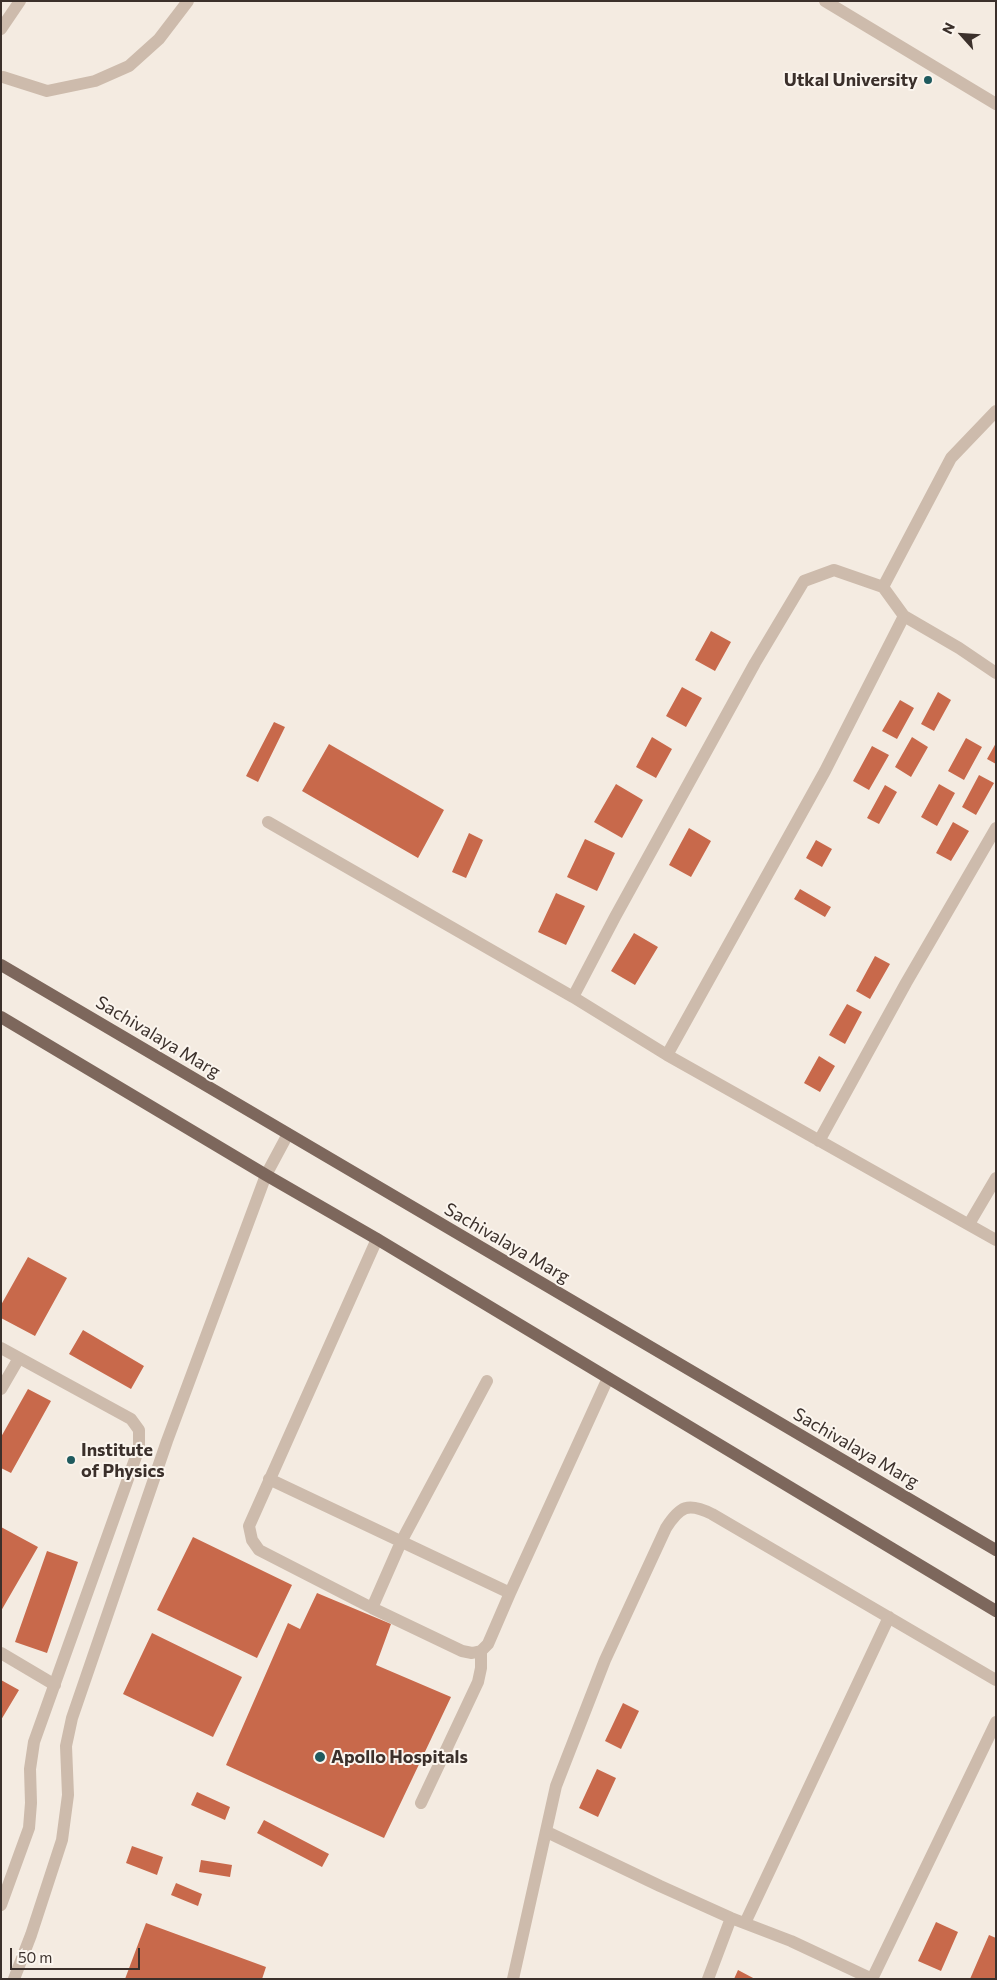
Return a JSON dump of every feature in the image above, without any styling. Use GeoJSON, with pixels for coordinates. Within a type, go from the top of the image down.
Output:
{"type":"FeatureCollection","features":[{"type":"Feature","properties":{"kind":"main road","name":"Sachivalaya Marg"},"geometry":{"type":"LineString","coordinates":[[1,965],[996,1550]]}},
{"type":"Feature","properties":{"kind":"main road"},"geometry":{"type":"LineString","coordinates":[[1,1017],[266,1176],[377,1239],[996,1611]]}},
{"type":"Feature","properties":{"kind":"street"},"geometry":{"type":"LineString","coordinates":[[1,29],[20,1]]}},
{"type":"Feature","properties":{"kind":"street"},"geometry":{"type":"LineString","coordinates":[[3,77],[47,91],[95,80],[129,66],[159,39],[188,1]]}},
{"type":"Feature","properties":{"kind":"street"},"geometry":{"type":"LineString","coordinates":[[825,1],[996,104]]}},
{"type":"Feature","properties":{"kind":"street"},"geometry":{"type":"LineString","coordinates":[[883,587],[951,458],[996,411]]}},
{"type":"Feature","properties":{"kind":"street"},"geometry":{"type":"LineString","coordinates":[[573,997],[619,909],[755,663],[804,582],[834,570],[883,587],[904,616],[959,648],[996,673]]}},
{"type":"Feature","properties":{"kind":"street"},"geometry":{"type":"LineString","coordinates":[[667,1055],[825,771],[904,616]]}},
{"type":"Feature","properties":{"kind":"street"},"geometry":{"type":"LineString","coordinates":[[268,822],[573,997],[667,1055],[996,1240]]}},
{"type":"Feature","properties":{"kind":"street"},"geometry":{"type":"LineString","coordinates":[[819,1141],[920,959],[996,828]]}},
{"type":"Feature","properties":{"kind":"street"},"geometry":{"type":"LineString","coordinates":[[14,1979],[31,1935],[62,1840],[68,1795],[66,1746],[72,1718],[167,1441],[266,1176],[288,1134]]}},
{"type":"Feature","properties":{"kind":"street"},"geometry":{"type":"LineString","coordinates":[[969,1224],[996,1178]]}},
{"type":"Feature","properties":{"kind":"street"},"geometry":{"type":"LineString","coordinates":[[377,1239],[249,1526],[252,1540],[259,1550],[372,1608],[462,1651],[472,1653],[481,1651],[488,1644],[608,1378]]}},
{"type":"Feature","properties":{"kind":"street"},"geometry":{"type":"LineString","coordinates":[[1,1348],[131,1419],[139,1430],[139,1448],[134,1465],[34,1742],[30,1769],[31,1803],[29,1828],[1,1905]]}},
{"type":"Feature","properties":{"kind":"street"},"geometry":{"type":"LineString","coordinates":[[1,1389],[19,1358]]}},
{"type":"Feature","properties":{"kind":"street"},"geometry":{"type":"LineString","coordinates":[[372,1608],[401,1542],[488,1381]]}},
{"type":"Feature","properties":{"kind":"street"},"geometry":{"type":"LineString","coordinates":[[269,1479],[510,1593]]}},
{"type":"Feature","properties":{"kind":"street"},"geometry":{"type":"LineString","coordinates":[[513,1979],[556,1786],[605,1660],[666,1528],[673,1516],[682,1509],[691,1506],[712,1514],[996,1680]]}},
{"type":"Feature","properties":{"kind":"street"},"geometry":{"type":"LineString","coordinates":[[745,1924],[889,1617]]}},
{"type":"Feature","properties":{"kind":"street"},"geometry":{"type":"LineString","coordinates":[[421,1804],[478,1682],[481,1668],[481,1651]]}},
{"type":"Feature","properties":{"kind":"street"},"geometry":{"type":"LineString","coordinates":[[1,1653],[55,1685]]}},
{"type":"Feature","properties":{"kind":"street"},"geometry":{"type":"LineString","coordinates":[[547,1832],[731,1918],[791,1941],[872,1979],[996,1722]]}},
{"type":"Feature","properties":{"kind":"street"},"geometry":{"type":"LineString","coordinates":[[708,1979],[731,1918]]}},
{"type":"Feature","properties":{"kind":"building"},"geometry":{"type":"Polygon","coordinates":[[[711,631],[731,642],[715,671],[695,660],[711,631]]]}},
{"type":"Feature","properties":{"kind":"building"},"geometry":{"type":"Polygon","coordinates":[[[682,687],[702,698],[686,727],[666,716],[682,687]]]}},
{"type":"Feature","properties":{"kind":"building"},"geometry":{"type":"Polygon","coordinates":[[[938,692],[951,700],[934,731],[921,724],[938,692]]]}},
{"type":"Feature","properties":{"kind":"building"},"geometry":{"type":"Polygon","coordinates":[[[900,700],[914,708],[897,739],[882,731],[900,700]]]}},
{"type":"Feature","properties":{"kind":"building"},"geometry":{"type":"Polygon","coordinates":[[[274,722],[285,727],[258,782],[246,776],[274,722]]]}},
{"type":"Feature","properties":{"kind":"building"},"geometry":{"type":"Polygon","coordinates":[[[652,737],[672,749],[656,778],[636,767],[652,737]]]}},
{"type":"Feature","properties":{"kind":"building"},"geometry":{"type":"Polygon","coordinates":[[[912,737],[928,747],[911,777],[895,767],[912,737]]]}},
{"type":"Feature","properties":{"kind":"building"},"geometry":{"type":"Polygon","coordinates":[[[966,738],[982,747],[964,780],[948,771],[966,738]]]}},
{"type":"Feature","properties":{"kind":"building"},"geometry":{"type":"Polygon","coordinates":[[[996,743],[996,764],[987,759],[996,743]]]}},
{"type":"Feature","properties":{"kind":"building"},"geometry":{"type":"Polygon","coordinates":[[[329,744],[444,810],[418,858],[302,791],[329,744]]]}},
{"type":"Feature","properties":{"kind":"building"},"geometry":{"type":"Polygon","coordinates":[[[872,746],[889,755],[869,790],[853,781],[872,746]]]}},
{"type":"Feature","properties":{"kind":"building"},"geometry":{"type":"Polygon","coordinates":[[[979,775],[994,783],[976,815],[962,807],[979,775]]]}},
{"type":"Feature","properties":{"kind":"building"},"geometry":{"type":"Polygon","coordinates":[[[616,784],[643,800],[622,838],[594,822],[616,784]]]}},
{"type":"Feature","properties":{"kind":"building"},"geometry":{"type":"Polygon","coordinates":[[[939,784],[955,793],[937,826],[921,817],[939,784]]]}},
{"type":"Feature","properties":{"kind":"building"},"geometry":{"type":"Polygon","coordinates":[[[885,785],[897,792],[879,824],[867,818],[885,785]]]}},
{"type":"Feature","properties":{"kind":"building"},"geometry":{"type":"Polygon","coordinates":[[[953,822],[969,831],[951,861],[936,853],[953,822]]]}},
{"type":"Feature","properties":{"kind":"building"},"geometry":{"type":"Polygon","coordinates":[[[689,828],[711,841],[691,877],[669,865],[689,828]]]}},
{"type":"Feature","properties":{"kind":"building"},"geometry":{"type":"Polygon","coordinates":[[[469,833],[483,840],[466,878],[452,872],[469,833]]]}},
{"type":"Feature","properties":{"kind":"building"},"geometry":{"type":"Polygon","coordinates":[[[585,839],[615,853],[597,891],[567,877],[585,839]]]}},
{"type":"Feature","properties":{"kind":"building"},"geometry":{"type":"Polygon","coordinates":[[[816,840],[832,849],[822,867],[806,858],[816,840]]]}},
{"type":"Feature","properties":{"kind":"building"},"geometry":{"type":"Polygon","coordinates":[[[800,889],[831,907],[825,917],[794,899],[800,889]]]}},
{"type":"Feature","properties":{"kind":"building"},"geometry":{"type":"Polygon","coordinates":[[[556,893],[585,906],[566,945],[538,932],[556,893]]]}},
{"type":"Feature","properties":{"kind":"building"},"geometry":{"type":"Polygon","coordinates":[[[634,933],[658,947],[635,985],[611,971],[634,933]]]}},
{"type":"Feature","properties":{"kind":"building"},"geometry":{"type":"Polygon","coordinates":[[[875,956],[890,964],[870,999],[856,991],[875,956]]]}},
{"type":"Feature","properties":{"kind":"building"},"geometry":{"type":"Polygon","coordinates":[[[847,1004],[862,1012],[845,1044],[829,1035],[847,1004]]]}},
{"type":"Feature","properties":{"kind":"building"},"geometry":{"type":"Polygon","coordinates":[[[819,1056],[835,1066],[820,1092],[804,1083],[819,1056]]]}},
{"type":"Feature","properties":{"kind":"building"},"geometry":{"type":"Polygon","coordinates":[[[28,1257],[67,1278],[35,1336],[1,1318],[1,1305],[28,1257]]]}},
{"type":"Feature","properties":{"kind":"building"},"geometry":{"type":"Polygon","coordinates":[[[83,1330],[144,1366],[131,1389],[69,1354],[83,1330]]]}},
{"type":"Feature","properties":{"kind":"building"},"geometry":{"type":"Polygon","coordinates":[[[28,1389],[51,1401],[11,1473],[1,1468],[1,1437],[28,1389]]]}},
{"type":"Feature","properties":{"kind":"building"},"geometry":{"type":"Polygon","coordinates":[[[1,1527],[38,1547],[1,1611],[1,1527]]]}},
{"type":"Feature","properties":{"kind":"building"},"geometry":{"type":"Polygon","coordinates":[[[193,1537],[292,1585],[257,1658],[157,1610],[193,1537]]]}},
{"type":"Feature","properties":{"kind":"building"},"geometry":{"type":"Polygon","coordinates":[[[47,1551],[78,1562],[47,1653],[15,1642],[47,1551]]]}},
{"type":"Feature","properties":{"kind":"building"},"geometry":{"type":"Polygon","coordinates":[[[317,1593],[391,1624],[376,1665],[451,1697],[384,1838],[226,1765],[288,1623],[300,1629],[317,1593]]]}},
{"type":"Feature","properties":{"kind":"building"},"geometry":{"type":"Polygon","coordinates":[[[152,1633],[242,1677],[213,1737],[123,1694],[152,1633]]]}},
{"type":"Feature","properties":{"kind":"building"},"geometry":{"type":"Polygon","coordinates":[[[1,1680],[19,1690],[1,1720],[1,1680]]]}},
{"type":"Feature","properties":{"kind":"building"},"geometry":{"type":"Polygon","coordinates":[[[623,1703],[639,1711],[621,1749],[605,1741],[623,1703]]]}},
{"type":"Feature","properties":{"kind":"building"},"geometry":{"type":"Polygon","coordinates":[[[597,1769],[616,1778],[598,1817],[579,1808],[597,1769]]]}},
{"type":"Feature","properties":{"kind":"building"},"geometry":{"type":"Polygon","coordinates":[[[197,1792],[230,1807],[225,1820],[191,1805],[197,1792]]]}},
{"type":"Feature","properties":{"kind":"building"},"geometry":{"type":"Polygon","coordinates":[[[264,1820],[329,1854],[322,1867],[257,1833],[264,1820]]]}},
{"type":"Feature","properties":{"kind":"building"},"geometry":{"type":"Polygon","coordinates":[[[132,1846],[163,1857],[157,1875],[126,1863],[132,1846]]]}},
{"type":"Feature","properties":{"kind":"building"},"geometry":{"type":"Polygon","coordinates":[[[201,1860],[232,1865],[230,1877],[199,1872],[201,1860]]]}},
{"type":"Feature","properties":{"kind":"building"},"geometry":{"type":"Polygon","coordinates":[[[176,1883],[202,1894],[198,1906],[171,1895],[176,1883]]]}},
{"type":"Feature","properties":{"kind":"building"},"geometry":{"type":"Polygon","coordinates":[[[936,1922],[958,1932],[941,1971],[918,1961],[936,1922]]]}},
{"type":"Feature","properties":{"kind":"building"},"geometry":{"type":"Polygon","coordinates":[[[146,1923],[266,1967],[262,1979],[125,1979],[146,1923]]]}},
{"type":"Feature","properties":{"kind":"building"},"geometry":{"type":"Polygon","coordinates":[[[989,1935],[996,1938],[996,1979],[970,1979],[989,1935]]]}},
{"type":"Feature","properties":{"kind":"building"},"geometry":{"type":"Polygon","coordinates":[[[738,1970],[755,1979],[734,1979],[738,1970]]]}},
{"type":"Feature","properties":{"kind":"place","name":"Utkal University"},"geometry":{"type":"Point","coordinates":[928,80]}},
{"type":"Feature","properties":{"kind":"place","name":"Institute of Physics"},"geometry":{"type":"Point","coordinates":[71,1460]}},
{"type":"Feature","properties":{"kind":"place","name":"Apollo Hospitals"},"geometry":{"type":"Point","coordinates":[320,1757]}}]}
